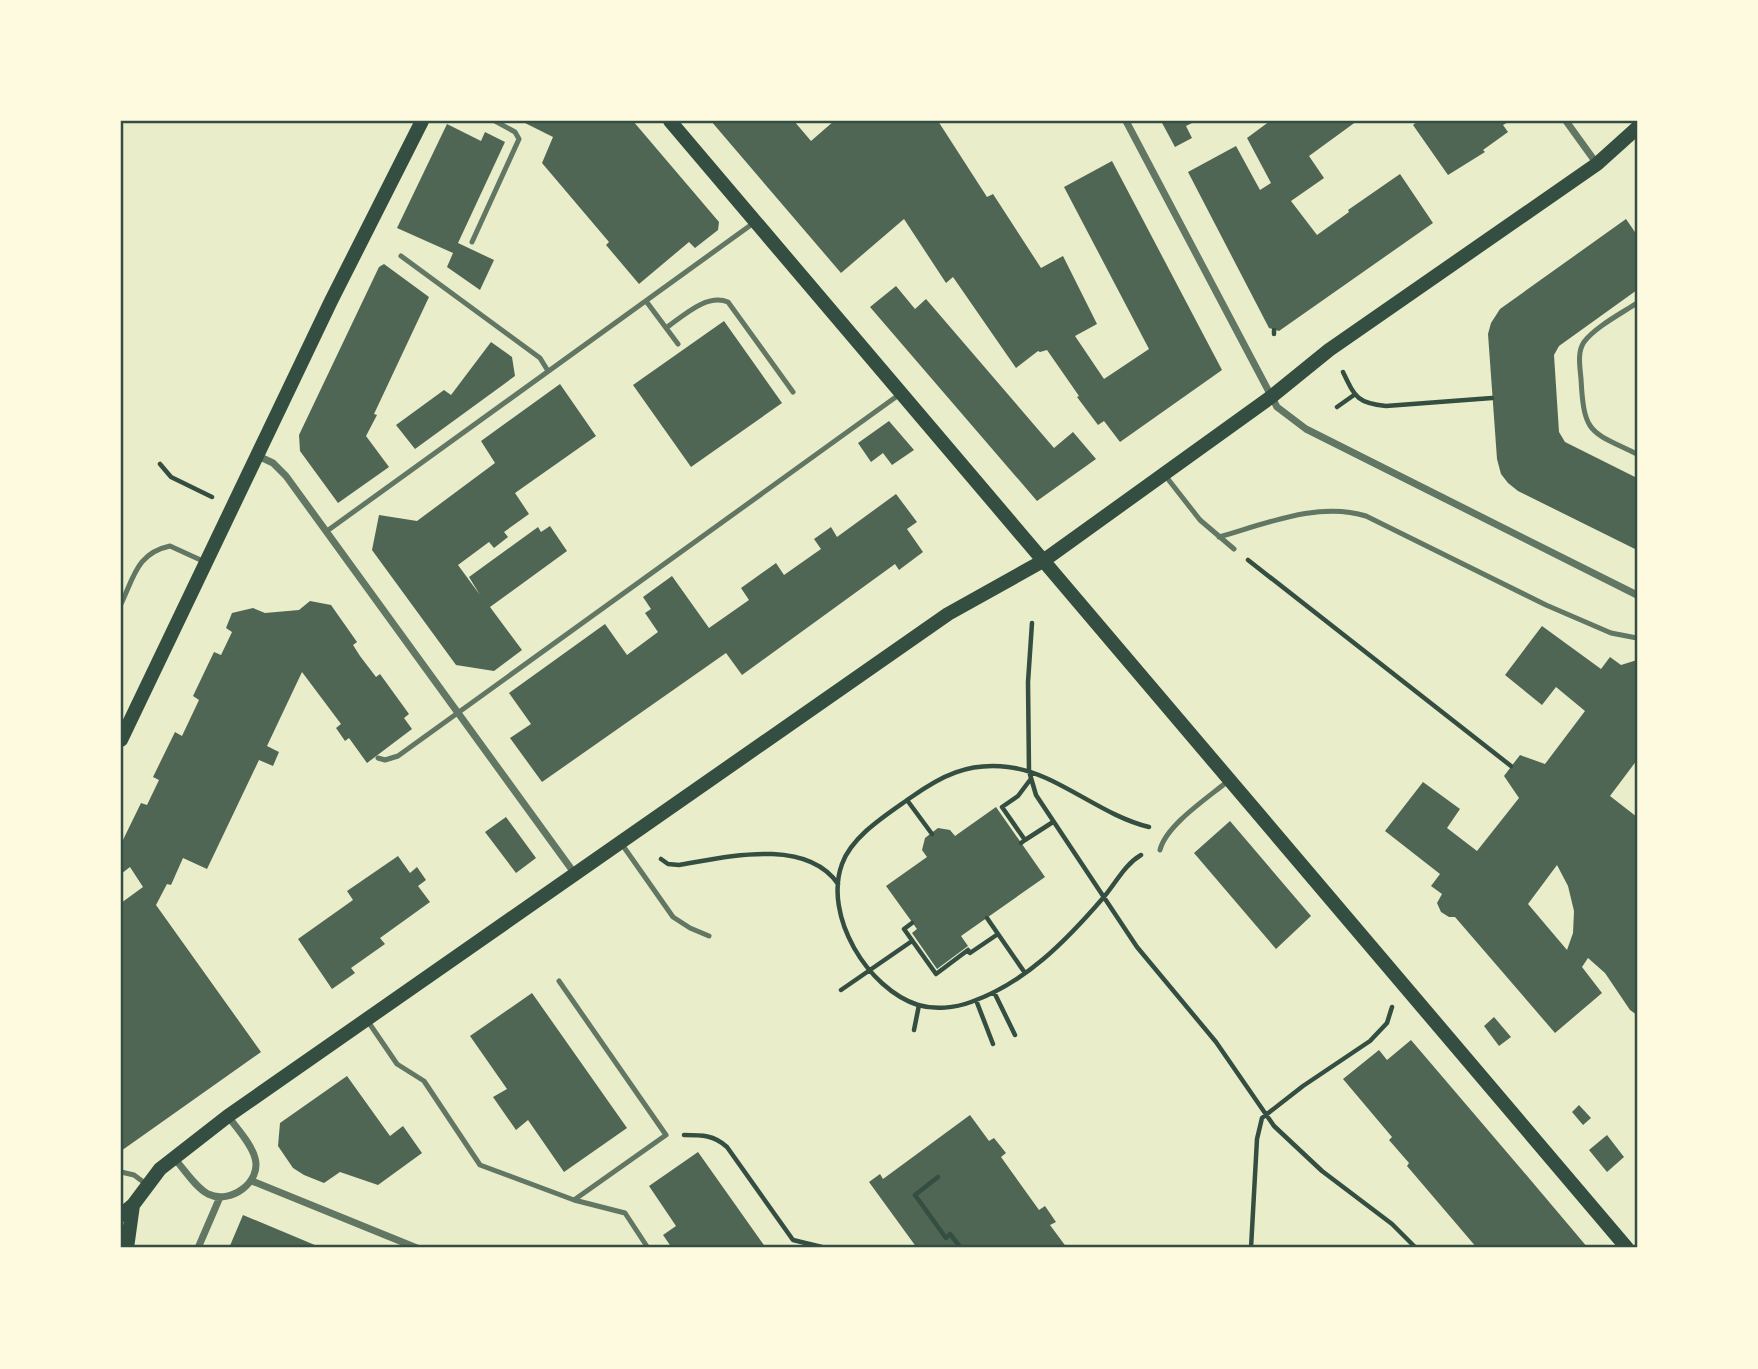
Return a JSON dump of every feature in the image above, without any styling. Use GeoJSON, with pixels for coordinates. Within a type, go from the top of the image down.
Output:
{"type":"FeatureCollection","features":[{"type":"Feature","properties":{"kind":"main road"},"geometry":{"type":"LineString","coordinates":[[121,740],[256,455],[422,121]]}},
{"type":"Feature","properties":{"kind":"main road"},"geometry":{"type":"LineString","coordinates":[[670,121],[1627,1248]]}},
{"type":"Feature","properties":{"kind":"main road"},"geometry":{"type":"LineString","coordinates":[[121,1215],[133,1205],[174,1157],[228,1116],[954,610],[1043,561],[1271,397],[1329,350],[1597,164],[1637,128]]}},
{"type":"Feature","properties":{"kind":"main road"},"geometry":{"type":"LineString","coordinates":[[127,1248],[133,1205]]}},
{"type":"Feature","properties":{"kind":"street"},"geometry":{"type":"LineString","coordinates":[[1126,121],[1277,407],[1306,429],[1637,595]]}},
{"type":"Feature","properties":{"kind":"street"},"geometry":{"type":"LineString","coordinates":[[1566,121],[1597,164]]}},
{"type":"Feature","properties":{"kind":"street"},"geometry":{"type":"LineString","coordinates":[[256,455],[273,463],[286,476],[459,711],[575,875]]}},
{"type":"Feature","properties":{"kind":"street"},"geometry":{"type":"LineString","coordinates":[[174,1157],[209,1195],[232,1195],[243,1189],[251,1181],[257,1161],[228,1116]]}},
{"type":"Feature","properties":{"kind":"street"},"geometry":{"type":"LineString","coordinates":[[251,1181],[417,1248]]}},
{"type":"Feature","properties":{"kind":"street"},"geometry":{"type":"LineString","coordinates":[[198,1248],[220,1197]]}},
{"type":"Feature","properties":{"kind":"lane"},"geometry":{"type":"LineString","coordinates":[[472,242],[519,139],[515,132],[495,121]]}},
{"type":"Feature","properties":{"kind":"lane"},"geometry":{"type":"LineString","coordinates":[[327,531],[755,222]]}},
{"type":"Feature","properties":{"kind":"lane"},"geometry":{"type":"LineString","coordinates":[[401,256],[540,358],[548,371]]}},
{"type":"Feature","properties":{"kind":"lane"},"geometry":{"type":"LineString","coordinates":[[666,328],[712,300],[721,299],[728,302],[793,392]]}},
{"type":"Feature","properties":{"kind":"lane"},"geometry":{"type":"LineString","coordinates":[[646,301],[678,344]]}},
{"type":"Feature","properties":{"kind":"lane"},"geometry":{"type":"LineString","coordinates":[[1637,303],[1583,343],[1579,362],[1585,419],[1601,436],[1637,454]]}},
{"type":"Feature","properties":{"kind":"lane"},"geometry":{"type":"LineString","coordinates":[[378,758],[385,760],[398,756],[900,394]]}},
{"type":"Feature","properties":{"kind":"lane"},"geometry":{"type":"LineString","coordinates":[[1164,474],[1200,520],[1234,549]]}},
{"type":"Feature","properties":{"kind":"lane"},"geometry":{"type":"LineString","coordinates":[[1219,537],[1316,512],[1350,511],[1366,516],[1546,605],[1611,633],[1637,638]]}},
{"type":"Feature","properties":{"kind":"lane"},"geometry":{"type":"LineString","coordinates":[[121,604],[148,553],[170,546],[205,562]]}},
{"type":"Feature","properties":{"kind":"lane"},"geometry":{"type":"LineString","coordinates":[[1160,850],[1162,841],[1170,832],[1228,780]]}},
{"type":"Feature","properties":{"kind":"lane"},"geometry":{"type":"LineString","coordinates":[[621,842],[673,916],[690,928],[709,936]]}},
{"type":"Feature","properties":{"kind":"lane"},"geometry":{"type":"LineString","coordinates":[[559,981],[666,1135],[574,1200]]}},
{"type":"Feature","properties":{"kind":"lane"},"geometry":{"type":"LineString","coordinates":[[367,1020],[397,1064],[424,1081],[481,1165],[574,1200],[625,1213],[648,1248]]}},
{"type":"Feature","properties":{"kind":"lane"},"geometry":{"type":"LineString","coordinates":[[121,1172],[134,1175],[148,1185]]}},
{"type":"Feature","properties":{"kind":"path"},"geometry":{"type":"LineString","coordinates":[[1343,372],[1354,395],[1363,402],[1386,406],[1492,398]]}},
{"type":"Feature","properties":{"kind":"path"},"geometry":{"type":"LineString","coordinates":[[1337,407],[1354,395]]}},
{"type":"Feature","properties":{"kind":"path"},"geometry":{"type":"LineString","coordinates":[[160,464],[171,477],[207,494]]}},
{"type":"Feature","properties":{"kind":"path"},"geometry":{"type":"LineString","coordinates":[[1234,549],[1511,765]]}},
{"type":"Feature","properties":{"kind":"path"},"geometry":{"type":"LineString","coordinates":[[1032,623],[1028,682],[1029,771],[1036,795],[1138,947],[1216,1042],[1283,1136],[1322,1171],[1392,1224],[1416,1248]]}},
{"type":"Feature","properties":{"kind":"path"},"geometry":{"type":"LineString","coordinates":[[1160,850],[1145,853],[1133,860],[1103,898],[1060,944],[1025,973],[976,1000],[945,1008],[919,1005],[888,989],[843,928],[838,885],[843,861],[851,848],[878,821],[956,771],[985,766],[1007,766],[1029,771],[1113,815],[1139,825],[1170,832]]}},
{"type":"Feature","properties":{"kind":"path"},"geometry":{"type":"LineString","coordinates":[[1031,779],[1018,796],[1002,807],[1023,842],[1053,822]]}},
{"type":"Feature","properties":{"kind":"path"},"geometry":{"type":"LineString","coordinates":[[907,800],[932,834]]}},
{"type":"Feature","properties":{"kind":"path"},"geometry":{"type":"LineString","coordinates":[[661,859],[668,864],[679,865],[747,855],[778,854],[803,858],[821,867],[838,885]]}},
{"type":"Feature","properties":{"kind":"path"},"geometry":{"type":"LineString","coordinates":[[987,918],[1025,973]]}},
{"type":"Feature","properties":{"kind":"path"},"geometry":{"type":"LineString","coordinates":[[912,923],[904,929],[923,952],[936,974],[968,950],[970,953],[998,934]]}},
{"type":"Feature","properties":{"kind":"path"},"geometry":{"type":"LineString","coordinates":[[841,990],[912,941]]}},
{"type":"Feature","properties":{"kind":"path"},"geometry":{"type":"LineString","coordinates":[[994,992],[1015,1035]]}},
{"type":"Feature","properties":{"kind":"path"},"geometry":{"type":"LineString","coordinates":[[976,1000],[993,1044]]}},
{"type":"Feature","properties":{"kind":"path"},"geometry":{"type":"LineString","coordinates":[[914,1030],[919,1005]]}},
{"type":"Feature","properties":{"kind":"path"},"geometry":{"type":"LineString","coordinates":[[1251,1248],[1260,1122],[1265,1114],[1370,1041],[1387,1023],[1392,1007]]}},
{"type":"Feature","properties":{"kind":"path"},"geometry":{"type":"LineString","coordinates":[[666,1135],[705,1135],[718,1139],[727,1147],[793,1240],[826,1248]]}},
{"type":"Feature","properties":{"kind":"path"},"geometry":{"type":"LineString","coordinates":[[938,1177],[915,1195],[946,1238],[950,1234],[961,1248]]}},
{"type":"Feature","properties":{"kind":"building"},"geometry":{"type":"Polygon","coordinates":[[[521,121],[633,121],[719,222],[718,230],[695,248],[689,242],[639,284],[606,245],[609,242],[542,163],[553,137],[521,121]]]}},
{"type":"Feature","properties":{"kind":"building"},"geometry":{"type":"Polygon","coordinates":[[[711,121],[794,121],[811,141],[834,121],[938,121],[987,197],[993,194],[1041,268],[1063,256],[1097,324],[1075,336],[1104,379],[1149,349],[1064,187],[1112,161],[1222,370],[1120,442],[1104,421],[1098,425],[1047,350],[1038,351],[1016,368],[953,277],[946,283],[904,219],[841,273],[711,121]]]}},
{"type":"Feature","properties":{"kind":"building"},"geometry":{"type":"Polygon","coordinates":[[[1161,121],[1196,121],[1186,126],[1192,138],[1175,147],[1161,121]]]}},
{"type":"Feature","properties":{"kind":"building"},"geometry":{"type":"Polygon","coordinates":[[[1270,121],[1357,121],[1309,156],[1324,178],[1291,201],[1317,235],[1400,174],[1433,223],[1279,331],[1269,328],[1188,172],[1236,146],[1260,190],[1271,183],[1247,138],[1270,121]]]}},
{"type":"Feature","properties":{"kind":"building"},"geometry":{"type":"Polygon","coordinates":[[[1418,121],[1510,121],[1503,125],[1508,132],[1483,150],[1485,152],[1448,175],[1413,125],[1418,121]]]}},
{"type":"Feature","properties":{"kind":"building"},"geometry":{"type":"Polygon","coordinates":[[[447,124],[481,141],[485,132],[505,142],[458,243],[494,260],[480,290],[447,267],[453,253],[397,228],[447,124]]]}},
{"type":"Feature","properties":{"kind":"building"},"geometry":{"type":"Polygon","coordinates":[[[1626,219],[1637,235],[1637,290],[1559,346],[1554,355],[1559,432],[1565,442],[1637,478],[1637,550],[1518,491],[1501,474],[1497,459],[1488,334],[1500,309],[1626,219]]]}},
{"type":"Feature","properties":{"kind":"building"},"geometry":{"type":"Polygon","coordinates":[[[384,264],[429,297],[366,436],[389,467],[338,503],[300,451],[299,435],[379,267],[384,264]]]}},
{"type":"Feature","properties":{"kind":"building"},"geometry":{"type":"Polygon","coordinates":[[[896,286],[915,309],[926,299],[1054,448],[1073,432],[1096,459],[1037,501],[870,307],[896,286]]]}},
{"type":"Feature","properties":{"kind":"building"},"geometry":{"type":"Polygon","coordinates":[[[724,321],[782,403],[691,467],[633,385],[724,321]]]}},
{"type":"Feature","properties":{"kind":"building"},"geometry":{"type":"Polygon","coordinates":[[[491,342],[512,357],[515,376],[415,449],[396,425],[444,390],[451,395],[491,342]]]}},
{"type":"Feature","properties":{"kind":"building"},"geometry":{"type":"Polygon","coordinates":[[[560,384],[596,436],[515,493],[529,514],[504,532],[508,537],[494,548],[489,542],[458,565],[480,595],[469,577],[538,527],[541,532],[550,526],[567,551],[490,607],[522,650],[494,671],[456,665],[372,550],[379,515],[417,521],[495,463],[481,441],[560,384]]]}},
{"type":"Feature","properties":{"kind":"building"},"geometry":{"type":"Polygon","coordinates":[[[889,421],[914,450],[892,465],[883,453],[871,462],[858,443],[889,421]]]}},
{"type":"Feature","properties":{"kind":"building"},"geometry":{"type":"Polygon","coordinates":[[[896,494],[917,522],[907,529],[923,552],[899,570],[895,564],[742,675],[726,653],[542,782],[510,738],[531,724],[509,693],[605,624],[627,655],[658,632],[645,613],[651,609],[643,597],[672,576],[709,628],[749,600],[741,588],[776,563],[784,575],[821,549],[814,539],[831,527],[837,537],[896,494]]]}},
{"type":"Feature","properties":{"kind":"building"},"geometry":{"type":"Polygon","coordinates":[[[310,601],[331,605],[357,642],[353,645],[360,656],[376,677],[380,674],[409,714],[404,718],[412,729],[367,763],[349,738],[345,741],[336,728],[341,724],[302,672],[267,746],[279,752],[273,766],[259,760],[207,869],[183,858],[171,885],[167,884],[156,905],[261,1052],[121,1151],[121,903],[143,887],[130,867],[121,874],[121,844],[141,803],[147,805],[159,780],[153,777],[175,732],[182,736],[199,700],[193,696],[214,652],[221,655],[232,632],[226,628],[232,613],[253,608],[265,613],[299,610],[310,601]]]}},
{"type":"Feature","properties":{"kind":"building"},"geometry":{"type":"Polygon","coordinates":[[[1542,626],[1601,669],[1610,657],[1621,665],[1637,660],[1637,760],[1610,796],[1637,817],[1637,1015],[1630,1010],[1605,973],[1588,958],[1582,967],[1602,993],[1555,1033],[1455,917],[1441,912],[1437,903],[1442,894],[1431,886],[1440,874],[1385,831],[1423,782],[1460,809],[1447,828],[1477,851],[1519,798],[1504,776],[1520,755],[1545,764],[1585,711],[1556,687],[1542,705],[1505,675],[1542,626]],[[1557,865],[1528,904],[1567,950],[1573,933],[1574,911],[1568,886],[1557,865]]]}},
{"type":"Feature","properties":{"kind":"building"},"geometry":{"type":"Polygon","coordinates":[[[996,807],[1045,877],[961,936],[968,946],[937,969],[912,933],[917,929],[886,886],[927,857],[922,850],[925,838],[938,828],[950,830],[955,836],[996,807]]]}},
{"type":"Feature","properties":{"kind":"building"},"geometry":{"type":"Polygon","coordinates":[[[506,817],[536,858],[516,873],[485,832],[506,817]]]}},
{"type":"Feature","properties":{"kind":"building"},"geometry":{"type":"Polygon","coordinates":[[[1230,821],[1311,916],[1276,949],[1194,853],[1230,821]]]}},
{"type":"Feature","properties":{"kind":"building"},"geometry":{"type":"Polygon","coordinates":[[[398,856],[410,873],[417,867],[426,880],[418,886],[430,902],[380,938],[385,944],[351,968],[355,973],[332,989],[298,939],[353,900],[347,891],[398,856]]]}},
{"type":"Feature","properties":{"kind":"building"},"geometry":{"type":"Polygon","coordinates":[[[532,993],[627,1128],[564,1172],[528,1120],[516,1130],[493,1097],[507,1089],[470,1036],[532,993]]]}},
{"type":"Feature","properties":{"kind":"building"},"geometry":{"type":"Polygon","coordinates":[[[1494,1017],[1511,1037],[1499,1046],[1484,1026],[1494,1017]]]}},
{"type":"Feature","properties":{"kind":"building"},"geometry":{"type":"Polygon","coordinates":[[[1411,1040],[1588,1248],[1477,1248],[1407,1166],[1409,1163],[1389,1140],[1392,1137],[1343,1079],[1379,1050],[1387,1060],[1411,1040]]]}},
{"type":"Feature","properties":{"kind":"building"},"geometry":{"type":"Polygon","coordinates":[[[347,1076],[390,1136],[403,1126],[422,1153],[378,1185],[340,1172],[324,1183],[293,1168],[278,1146],[280,1123],[347,1076]]]}},
{"type":"Feature","properties":{"kind":"building"},"geometry":{"type":"Polygon","coordinates":[[[1579,1105],[1591,1118],[1583,1125],[1572,1112],[1579,1105]]]}},
{"type":"Feature","properties":{"kind":"building"},"geometry":{"type":"Polygon","coordinates":[[[970,1115],[989,1141],[994,1138],[1006,1153],[1001,1157],[1039,1210],[1045,1206],[1056,1222],[1050,1225],[1067,1248],[917,1248],[869,1182],[880,1174],[883,1179],[970,1115]]]}},
{"type":"Feature","properties":{"kind":"building"},"geometry":{"type":"Polygon","coordinates":[[[1607,1135],[1624,1157],[1607,1172],[1589,1150],[1607,1135]]]}},
{"type":"Feature","properties":{"kind":"building"},"geometry":{"type":"Polygon","coordinates":[[[698,1152],[766,1248],[672,1248],[663,1235],[676,1226],[649,1186],[698,1152]]]}},
{"type":"Feature","properties":{"kind":"building"},"geometry":{"type":"Polygon","coordinates":[[[243,1215],[322,1248],[229,1248],[243,1215]]]}}]}
